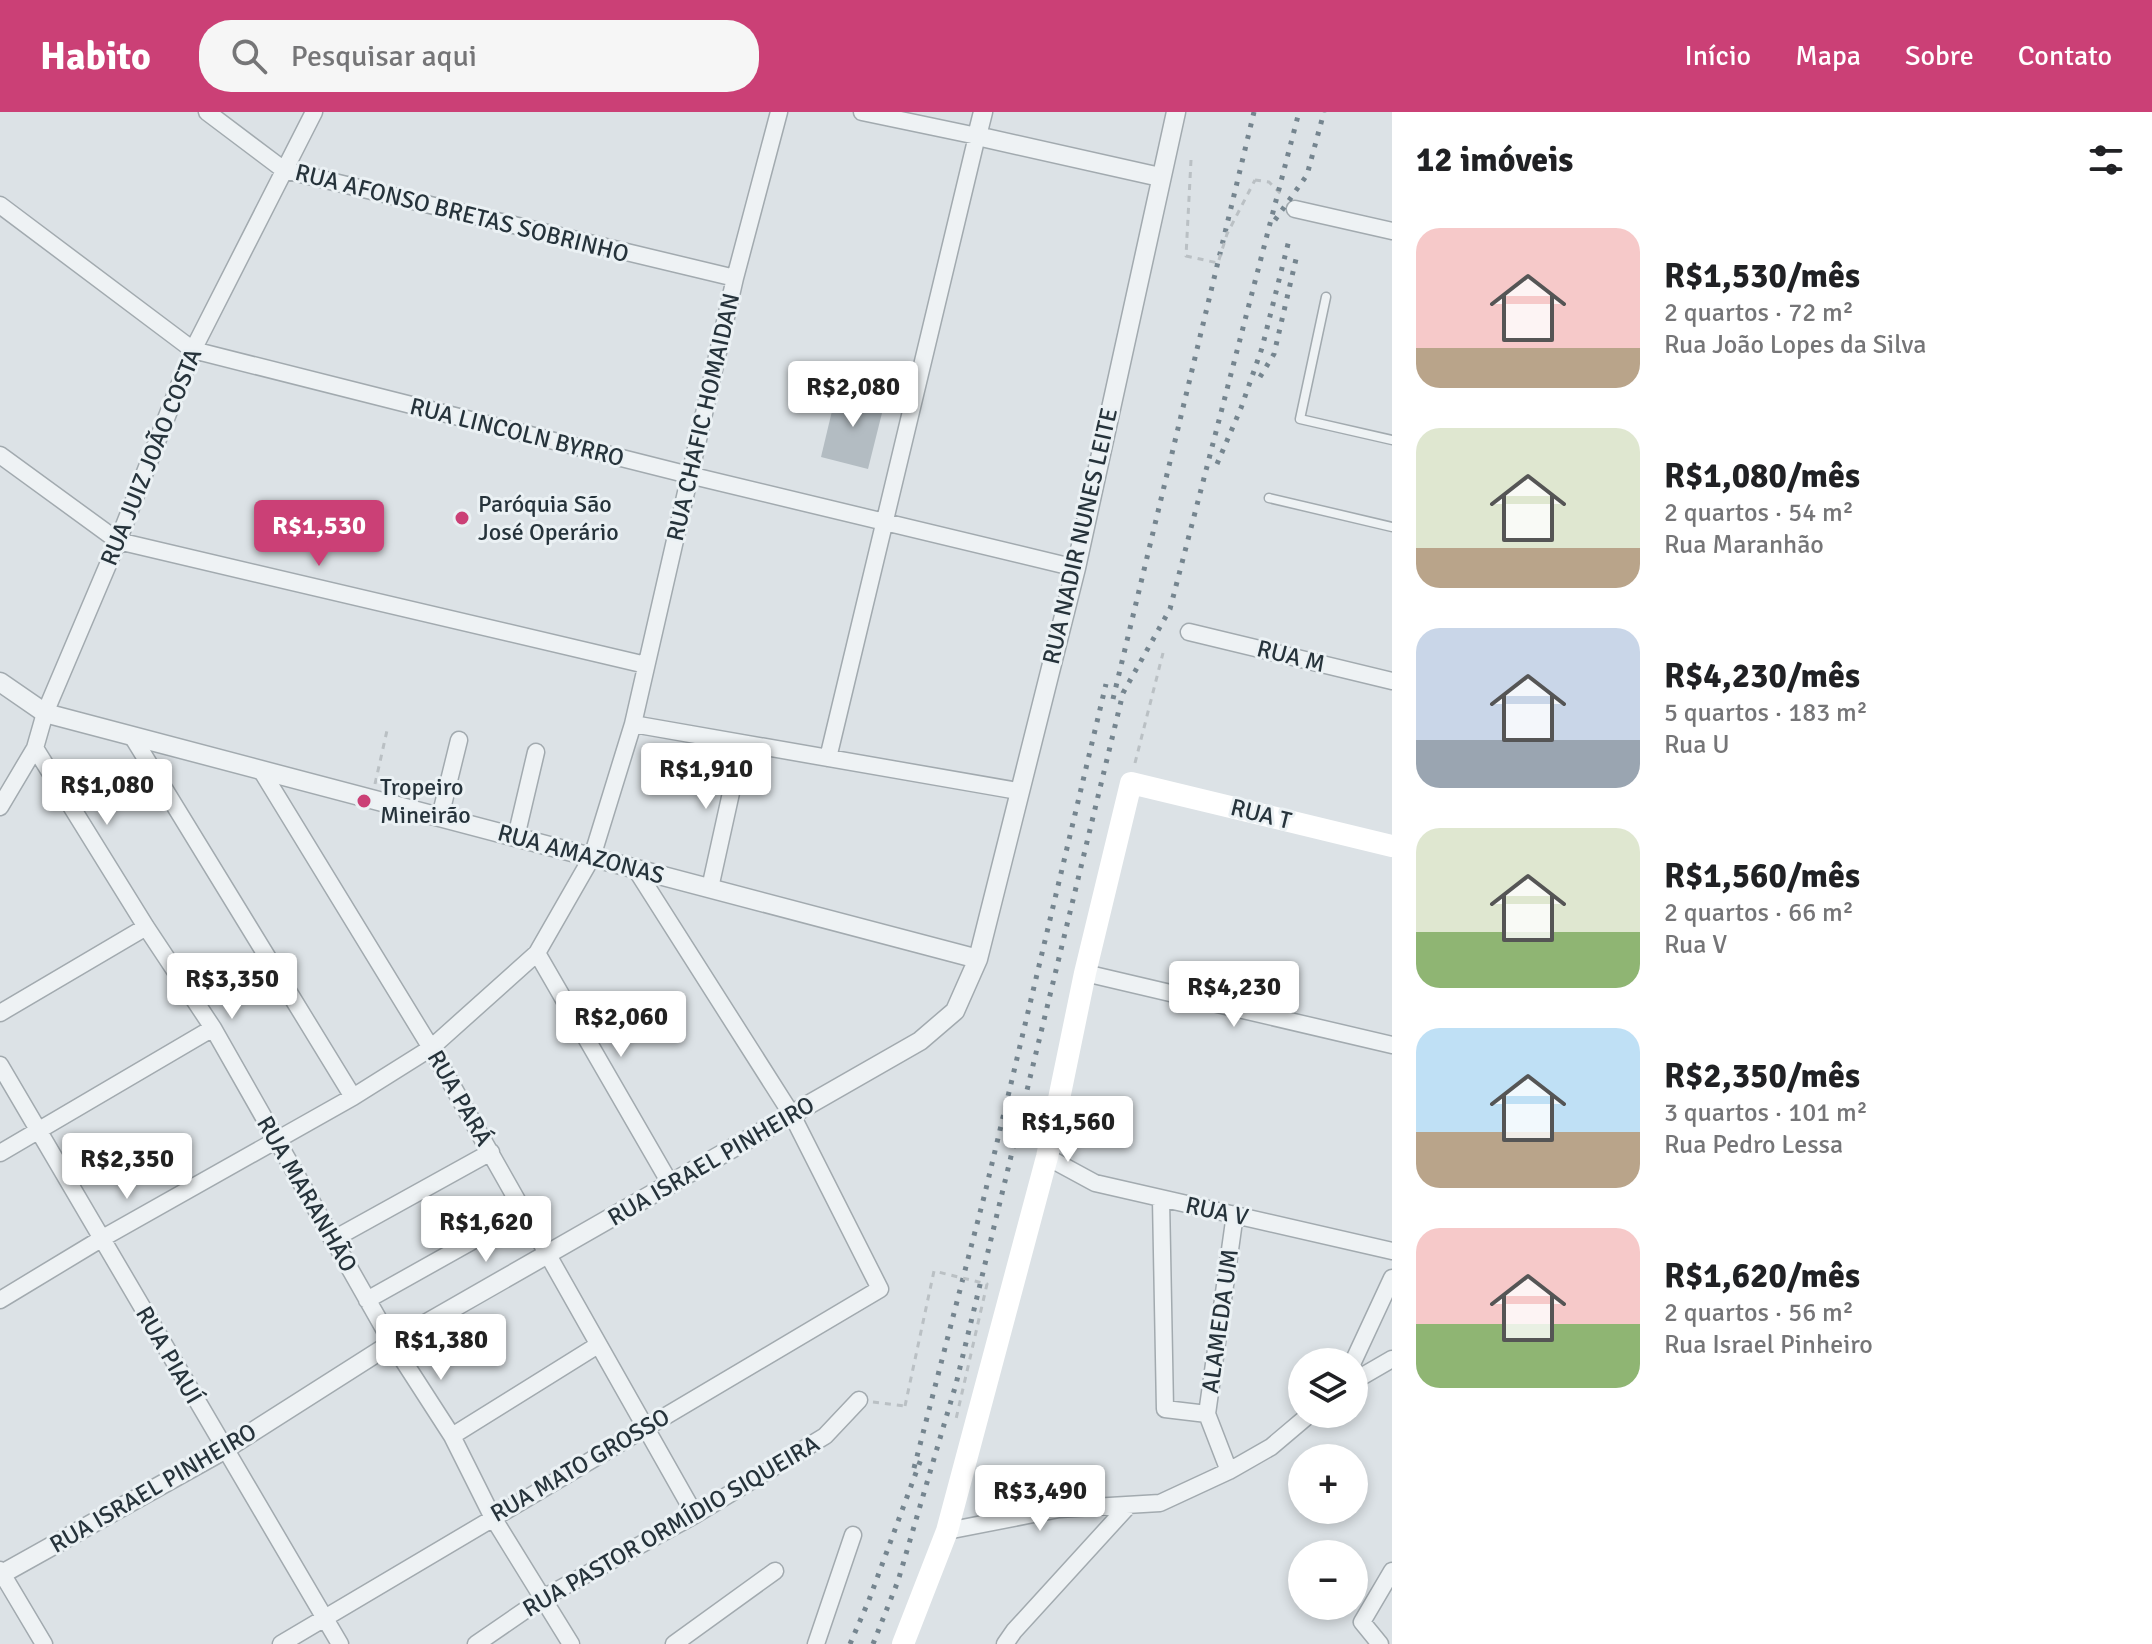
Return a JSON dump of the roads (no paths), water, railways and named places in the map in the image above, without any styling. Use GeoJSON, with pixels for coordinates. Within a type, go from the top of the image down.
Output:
{"type":"FeatureCollection","features":[{"type":"Feature","properties":{"kind":"main road","name":"RUA T"},"geometry":{"type":"LineString","coordinates":[[1085,973],[1131,783],[1392,846]]}},
{"type":"Feature","properties":{"kind":"main road"},"geometry":{"type":"LineString","coordinates":[[903,1644],[947,1531],[1047,1157],[1085,973]]}},
{"type":"Feature","properties":{"kind":"street","name":"RUA AFONSO BRETAS SOBRINHO"},"geometry":{"type":"LineString","coordinates":[[207,112],[284,170],[735,278]]}},
{"type":"Feature","properties":{"kind":"street","name":"RUA JUIZ JOÃO COSTA"},"geometry":{"type":"LineString","coordinates":[[0,807],[35,748],[45,713],[118,541],[193,350],[314,112]]}},
{"type":"Feature","properties":{"kind":"street","name":"RUA CHAFIC HOMAIDAN"},"geometry":{"type":"LineString","coordinates":[[0,1300],[101,1239],[353,1097],[431,1048],[537,953],[592,857],[633,724],[735,278],[779,112]]}},
{"type":"Feature","properties":{"kind":"street"},"geometry":{"type":"LineString","coordinates":[[862,112],[1160,177]]}},
{"type":"Feature","properties":{"kind":"street"},"geometry":{"type":"LineString","coordinates":[[828,758],[983,112]]}},
{"type":"Feature","properties":{"kind":"street","name":"RUA NADIR NUNES LEITE"},"geometry":{"type":"LineString","coordinates":[[978,959],[1076,568],[1176,112]]}},
{"type":"Feature","properties":{"kind":"street","name":"RUA LINCOLN BYRRO"},"geometry":{"type":"LineString","coordinates":[[0,205],[193,350],[689,475],[1076,568]]}},
{"type":"Feature","properties":{"kind":"street"},"geometry":{"type":"LineString","coordinates":[[1295,209],[1392,231]]}},
{"type":"Feature","properties":{"kind":"street"},"geometry":{"type":"LineString","coordinates":[[0,455],[118,541],[646,665]]}},
{"type":"Feature","properties":{"kind":"street","name":"RUA M"},"geometry":{"type":"LineString","coordinates":[[1189,632],[1392,681]]}},
{"type":"Feature","properties":{"kind":"street","name":"RUA AMAZONAS"},"geometry":{"type":"LineString","coordinates":[[0,682],[45,713],[978,959]]}},
{"type":"Feature","properties":{"kind":"street"},"geometry":{"type":"LineString","coordinates":[[633,724],[1018,791]]}},
{"type":"Feature","properties":{"kind":"street"},"geometry":{"type":"LineString","coordinates":[[132,736],[353,1097]]}},
{"type":"Feature","properties":{"kind":"street"},"geometry":{"type":"LineString","coordinates":[[440,817],[459,740]]}},
{"type":"Feature","properties":{"kind":"street"},"geometry":{"type":"LineString","coordinates":[[710,888],[742,743]]}},
{"type":"Feature","properties":{"kind":"street","name":"RUA MARANHÃO"},"geometry":{"type":"LineString","coordinates":[[35,748],[213,1028],[392,1343],[452,1436],[492,1516],[571,1644]]}},
{"type":"Feature","properties":{"kind":"street"},"geometry":{"type":"LineString","coordinates":[[516,837],[536,752]]}},
{"type":"Feature","properties":{"kind":"street","name":"RUA PARÁ"},"geometry":{"type":"LineString","coordinates":[[261,770],[431,1048],[695,1515]]}},
{"type":"Feature","properties":{"kind":"street"},"geometry":{"type":"LineString","coordinates":[[635,868],[792,1115]]}},
{"type":"Feature","properties":{"kind":"street"},"geometry":{"type":"LineString","coordinates":[[0,1013],[146,927]]}},
{"type":"Feature","properties":{"kind":"street"},"geometry":{"type":"LineString","coordinates":[[537,953],[671,1185]]}},
{"type":"Feature","properties":{"kind":"street","name":"RUA ISRAEL PINHEIRO"},"geometry":{"type":"LineString","coordinates":[[1,1573],[224,1450],[392,1343],[920,1041],[955,1011],[978,959]]}},
{"type":"Feature","properties":{"kind":"street"},"geometry":{"type":"LineString","coordinates":[[1085,973],[1392,1045]]}},
{"type":"Feature","properties":{"kind":"street"},"geometry":{"type":"LineString","coordinates":[[0,1153],[213,1028]]}},
{"type":"Feature","properties":{"kind":"street","name":"RUA PIAUÍ"},"geometry":{"type":"LineString","coordinates":[[0,1065],[340,1644]]}},
{"type":"Feature","properties":{"kind":"street","name":"RUA MATO GROSSO"},"geometry":{"type":"LineString","coordinates":[[281,1644],[492,1516],[880,1289],[792,1115]]}},
{"type":"Feature","properties":{"kind":"street"},"geometry":{"type":"LineString","coordinates":[[332,1240],[491,1152]]}},
{"type":"Feature","properties":{"kind":"street","name":"RUA V"},"geometry":{"type":"LineString","coordinates":[[1047,1157],[1095,1183],[1392,1251]]}},
{"type":"Feature","properties":{"kind":"street"},"geometry":{"type":"LineString","coordinates":[[1161,1199],[1165,1409],[1207,1414]]}},
{"type":"Feature","properties":{"kind":"street"},"geometry":{"type":"LineString","coordinates":[[367,1300],[524,1212]]}},
{"type":"Feature","properties":{"kind":"street","name":"ALAMEDA UM"},"geometry":{"type":"LineString","coordinates":[[1229,1471],[1207,1414],[1235,1214]]}},
{"type":"Feature","properties":{"kind":"street"},"geometry":{"type":"LineString","coordinates":[[1360,1348],[1392,1278]]}},
{"type":"Feature","properties":{"kind":"street"},"geometry":{"type":"LineString","coordinates":[[452,1436],[598,1345]]}},
{"type":"Feature","properties":{"kind":"street"},"geometry":{"type":"LineString","coordinates":[[1368,1373],[1392,1359]]}},
{"type":"Feature","properties":{"kind":"street","name":"RUA PASTOR ORMÍDIO SIQUEIRA"},"geometry":{"type":"LineString","coordinates":[[476,1644],[543,1598],[695,1515],[825,1436],[859,1400]]}},
{"type":"Feature","properties":{"kind":"street"},"geometry":{"type":"LineString","coordinates":[[947,1531],[1059,1509],[1160,1503],[1229,1471],[1271,1447],[1293,1428]]}},
{"type":"Feature","properties":{"kind":"street"},"geometry":{"type":"LineString","coordinates":[[1005,1644],[1129,1505]]}},
{"type":"Feature","properties":{"kind":"street"},"geometry":{"type":"LineString","coordinates":[[816,1644],[853,1535]]}},
{"type":"Feature","properties":{"kind":"street"},"geometry":{"type":"LineString","coordinates":[[674,1644],[775,1571]]}},
{"type":"Feature","properties":{"kind":"street"},"geometry":{"type":"LineString","coordinates":[[1380,1644],[1362,1622],[1392,1571]]}},
{"type":"Feature","properties":{"kind":"street"},"geometry":{"type":"LineString","coordinates":[[1,1573],[44,1644]]}},
{"type":"Feature","properties":{"kind":"lane"},"geometry":{"type":"LineString","coordinates":[[1326,297],[1300,419],[1392,440]]}},
{"type":"Feature","properties":{"kind":"lane"},"geometry":{"type":"LineString","coordinates":[[1269,498],[1392,527]]}},
{"type":"Feature","properties":{"kind":"railway"},"geometry":{"type":"LineString","coordinates":[[1113,699],[1254,112]]}},
{"type":"Feature","properties":{"kind":"railway"},"geometry":{"type":"LineString","coordinates":[[873,1644],[898,1581],[956,1384],[1123,693],[1170,609],[1299,112]]}},
{"type":"Feature","properties":{"kind":"railway"},"geometry":{"type":"LineString","coordinates":[[1275,220],[1307,175],[1324,112]]}},
{"type":"Feature","properties":{"kind":"railway"},"geometry":{"type":"LineString","coordinates":[[1217,464],[1262,348],[1290,236]]}},
{"type":"Feature","properties":{"kind":"railway"},"geometry":{"type":"LineString","coordinates":[[1260,377],[1274,354],[1296,259]]}},
{"type":"Feature","properties":{"kind":"railway"},"geometry":{"type":"LineString","coordinates":[[914,1468],[985,1193],[1106,684]]}},
{"type":"Feature","properties":{"kind":"railway"},"geometry":{"type":"LineString","coordinates":[[850,1644],[921,1459]]}},
{"type":"Feature","properties":{"kind":"place","name":"Paróquia São José Operário"},"geometry":{"type":"Point","coordinates":[462,518]}},
{"type":"Feature","properties":{"kind":"place","name":"Tropeiro Mineirão"},"geometry":{"type":"Point","coordinates":[364,801]}}]}
